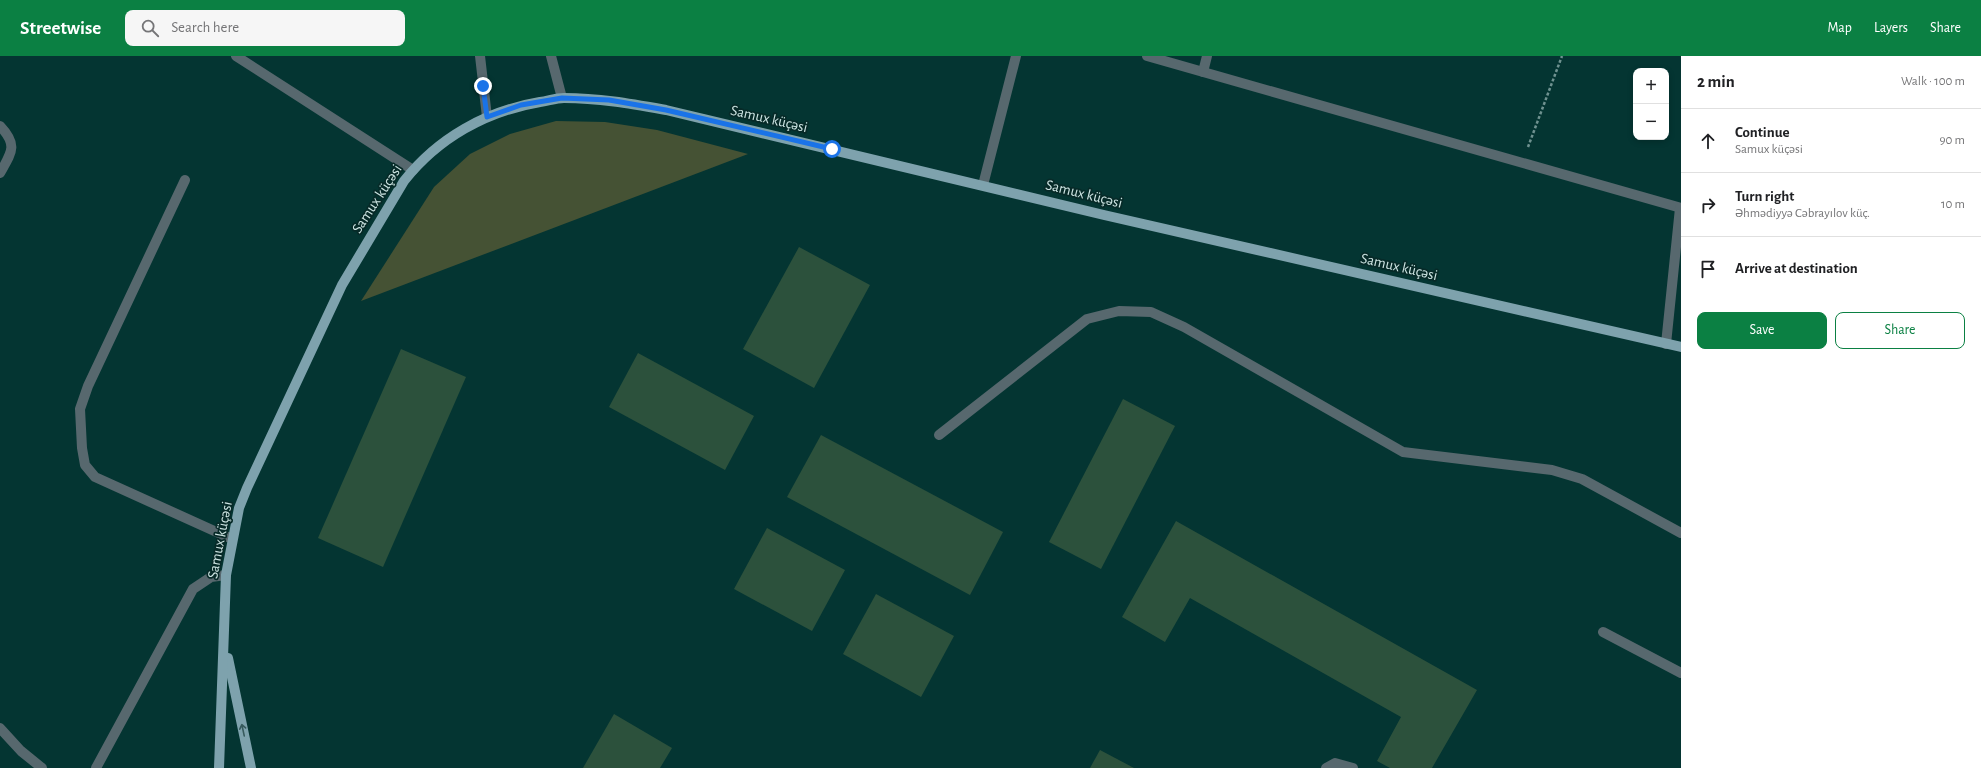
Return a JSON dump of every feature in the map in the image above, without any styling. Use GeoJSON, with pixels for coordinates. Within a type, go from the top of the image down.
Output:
{"type":"FeatureCollection","features":[{"type":"Feature","properties":{"kind":"main road","name":"Samux küçəsi"},"geometry":{"type":"LineString","coordinates":[[225,642],[226,575],[239,508],[342,285],[382,217],[413,170],[444,142],[460,130],[487,117],[521,105],[562,98],[609,100],[666,110],[1104,215],[1681,347]]}},
{"type":"Feature","properties":{"kind":"main road"},"geometry":{"type":"LineString","coordinates":[[219,768],[225,642]]}},
{"type":"Feature","properties":{"kind":"main road"},"geometry":{"type":"LineString","coordinates":[[225,642],[251,768]]}},
{"type":"Feature","properties":{"kind":"street"},"geometry":{"type":"LineString","coordinates":[[236,56],[413,170]]}},
{"type":"Feature","properties":{"kind":"street"},"geometry":{"type":"LineString","coordinates":[[480,56],[487,117]]}},
{"type":"Feature","properties":{"kind":"street"},"geometry":{"type":"LineString","coordinates":[[551,56],[562,98]]}},
{"type":"Feature","properties":{"kind":"street"},"geometry":{"type":"LineString","coordinates":[[983,185],[1016,56]]}},
{"type":"Feature","properties":{"kind":"street"},"geometry":{"type":"LineString","coordinates":[[1147,56],[1680,208],[1666,344]]}},
{"type":"Feature","properties":{"kind":"street"},"geometry":{"type":"LineString","coordinates":[[1203,72],[1207,56]]}},
{"type":"Feature","properties":{"kind":"street"},"geometry":{"type":"LineString","coordinates":[[0,126],[13,144],[11,154],[0,172]]}},
{"type":"Feature","properties":{"kind":"street"},"geometry":{"type":"LineString","coordinates":[[185,180],[88,386],[80,409],[82,448],[85,465],[95,477],[232,539]]}},
{"type":"Feature","properties":{"kind":"street"},"geometry":{"type":"LineString","coordinates":[[940,435],[1087,319],[1119,312],[1150,312],[1184,327],[1403,452],[1552,470],[1582,479],[1681,533]]}},
{"type":"Feature","properties":{"kind":"street"},"geometry":{"type":"LineString","coordinates":[[96,768],[193,590],[211,577],[226,575]]}},
{"type":"Feature","properties":{"kind":"street"},"geometry":{"type":"LineString","coordinates":[[1603,632],[1681,673]]}},
{"type":"Feature","properties":{"kind":"street"},"geometry":{"type":"LineString","coordinates":[[0,728],[21,751],[42,768]]}},
{"type":"Feature","properties":{"kind":"street"},"geometry":{"type":"LineString","coordinates":[[1326,768],[1334,763],[1353,768]]}},
{"type":"Feature","properties":{"kind":"path"},"geometry":{"type":"LineString","coordinates":[[1523,163],[1562,56]]}},
{"type":"Feature","properties":{"kind":"green space"},"geometry":{"type":"Polygon","coordinates":[[[556,121],[605,122],[657,130],[748,154],[361,301],[434,187],[470,154],[510,134],[556,121]]]}},
{"type":"Feature","properties":{"kind":"building"},"geometry":{"type":"Polygon","coordinates":[[[799,247],[870,285],[814,388],[743,349],[799,247]]]}},
{"type":"Feature","properties":{"kind":"building"},"geometry":{"type":"Polygon","coordinates":[[[401,349],[466,377],[383,567],[318,538],[401,349]]]}},
{"type":"Feature","properties":{"kind":"building"},"geometry":{"type":"Polygon","coordinates":[[[638,353],[754,416],[725,470],[609,407],[638,353]]]}},
{"type":"Feature","properties":{"kind":"building"},"geometry":{"type":"Polygon","coordinates":[[[1123,399],[1175,426],[1101,569],[1049,542],[1123,399]]]}},
{"type":"Feature","properties":{"kind":"building"},"geometry":{"type":"Polygon","coordinates":[[[821,435],[1003,532],[970,595],[787,497],[821,435]]]}},
{"type":"Feature","properties":{"kind":"building"},"geometry":{"type":"Polygon","coordinates":[[[1176,521],[1477,690],[1432,768],[1390,768],[1377,761],[1401,717],[1190,598],[1165,642],[1122,617],[1176,521]]]}},
{"type":"Feature","properties":{"kind":"building"},"geometry":{"type":"Polygon","coordinates":[[[767,528],[845,570],[812,631],[734,589],[767,528]]]}},
{"type":"Feature","properties":{"kind":"building"},"geometry":{"type":"Polygon","coordinates":[[[876,594],[954,636],[921,697],[843,654],[876,594]]]}},
{"type":"Feature","properties":{"kind":"building"},"geometry":{"type":"Polygon","coordinates":[[[614,714],[672,748],[660,768],[583,768],[614,714]]]}},
{"type":"Feature","properties":{"kind":"building"},"geometry":{"type":"Polygon","coordinates":[[[1100,750],[1134,768],[1090,768],[1100,750]]]}},
{"type":"Feature","properties":{"kind":"route"},"geometry":{"type":"LineString","coordinates":[[483,86],[487,117],[521,105],[562,98],[609,100],[666,110],[832,149]]}}]}
